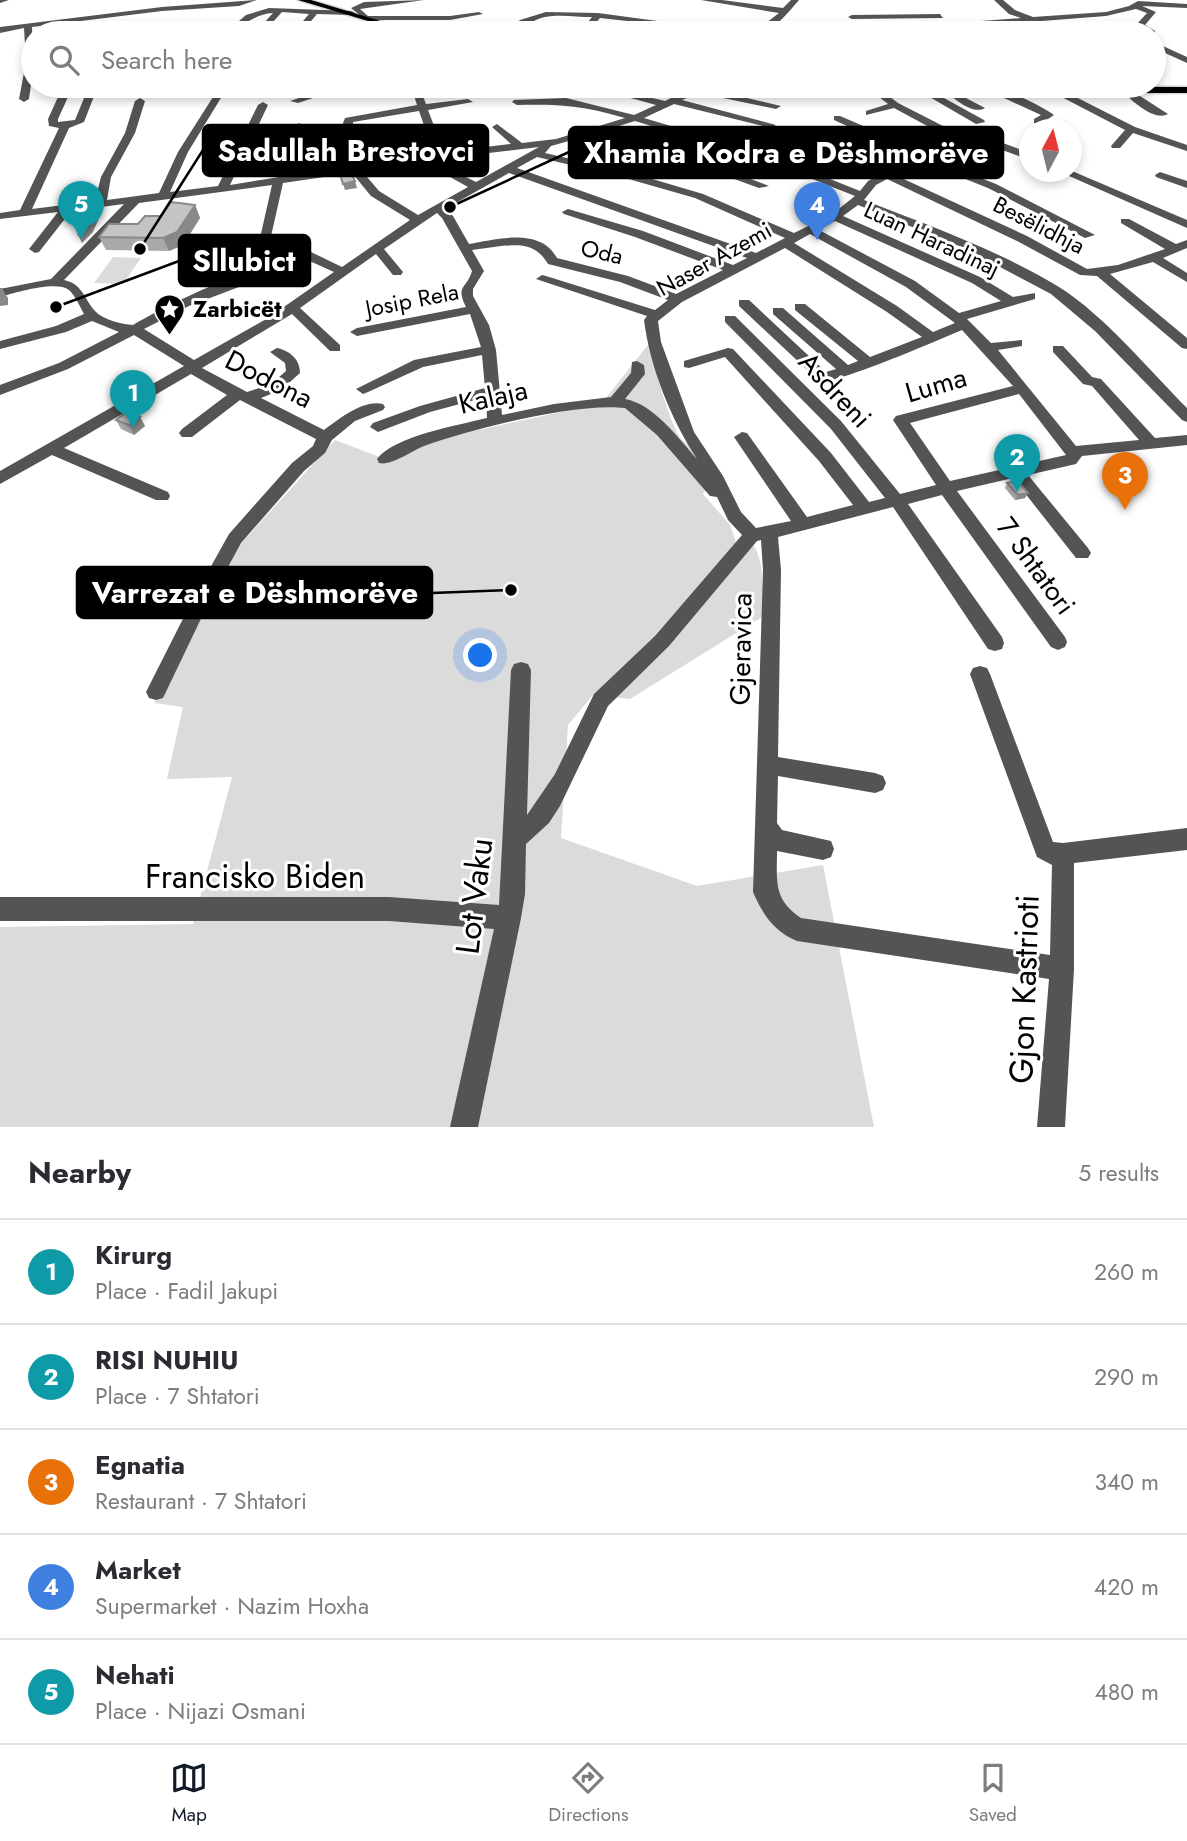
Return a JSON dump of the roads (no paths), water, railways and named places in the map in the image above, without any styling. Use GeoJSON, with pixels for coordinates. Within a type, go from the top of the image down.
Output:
{"type":"FeatureCollection","features":[{"type":"Feature","properties":{"kind":"main road"},"geometry":{"type":"LineString","coordinates":[[302,0],[378,21]]}},
{"type":"Feature","properties":{"kind":"main road"},"geometry":{"type":"LineString","coordinates":[[1166,90],[1187,90]]}},
{"type":"Feature","properties":{"kind":"street"},"geometry":{"type":"LineString","coordinates":[[86,21],[240,4],[253,0]]}},
{"type":"Feature","properties":{"kind":"street"},"geometry":{"type":"LineString","coordinates":[[260,0],[276,10]]}},
{"type":"Feature","properties":{"kind":"street"},"geometry":{"type":"LineString","coordinates":[[364,21],[355,7],[420,0]]}},
{"type":"Feature","properties":{"kind":"street"},"geometry":{"type":"LineString","coordinates":[[705,0],[785,11]]}},
{"type":"Feature","properties":{"kind":"street"},"geometry":{"type":"LineString","coordinates":[[761,19],[775,21],[794,0]]}},
{"type":"Feature","properties":{"kind":"street"},"geometry":{"type":"LineString","coordinates":[[998,0],[1012,12],[1038,21],[1117,13],[1147,1],[1187,6]]}},
{"type":"Feature","properties":{"kind":"street"},"geometry":{"type":"LineString","coordinates":[[960,15],[1104,4],[1136,5],[1152,12],[1144,21]]}},
{"type":"Feature","properties":{"kind":"street"},"geometry":{"type":"LineString","coordinates":[[268,21],[276,10]]}},
{"type":"Feature","properties":{"kind":"street"},"geometry":{"type":"LineString","coordinates":[[243,21],[250,15],[276,10],[450,18],[479,14]]}},
{"type":"Feature","properties":{"kind":"street"},"geometry":{"type":"LineString","coordinates":[[307,21],[315,12]]}},
{"type":"Feature","properties":{"kind":"street"},"geometry":{"type":"LineString","coordinates":[[526,21],[546,14],[664,19],[662,21]]}},
{"type":"Feature","properties":{"kind":"street"},"geometry":{"type":"LineString","coordinates":[[731,14],[749,16]]}},
{"type":"Feature","properties":{"kind":"street"},"geometry":{"type":"LineString","coordinates":[[593,21],[598,15]]}},
{"type":"Feature","properties":{"kind":"street"},"geometry":{"type":"LineString","coordinates":[[362,16],[382,21]]}},
{"type":"Feature","properties":{"kind":"street"},"geometry":{"type":"LineString","coordinates":[[852,17],[946,16]]}},
{"type":"Feature","properties":{"kind":"street"},"geometry":{"type":"LineString","coordinates":[[0,30],[21,26]]}},
{"type":"Feature","properties":{"kind":"street"},"geometry":{"type":"LineString","coordinates":[[1166,39],[1171,41]]}},
{"type":"Feature","properties":{"kind":"street"},"geometry":{"type":"LineString","coordinates":[[1166,50],[1187,60]]}},
{"type":"Feature","properties":{"kind":"street"},"geometry":{"type":"LineString","coordinates":[[63,98],[53,124],[65,126],[79,122],[88,98]]}},
{"type":"Feature","properties":{"kind":"street"},"geometry":{"type":"LineString","coordinates":[[163,196],[183,152],[216,98]]}},
{"type":"Feature","properties":{"kind":"street"},"geometry":{"type":"LineString","coordinates":[[295,101],[305,98]]}},
{"type":"Feature","properties":{"kind":"street"},"geometry":{"type":"LineString","coordinates":[[418,98],[445,166],[454,175],[475,186]]}},
{"type":"Feature","properties":{"kind":"street"},"geometry":{"type":"LineString","coordinates":[[650,98],[771,125]]}},
{"type":"Feature","properties":{"kind":"street"},"geometry":{"type":"LineString","coordinates":[[1,218],[557,142],[633,118],[677,98]]}},
{"type":"Feature","properties":{"kind":"street"},"geometry":{"type":"LineString","coordinates":[[744,98],[776,106]]}},
{"type":"Feature","properties":{"kind":"street"},"geometry":{"type":"LineString","coordinates":[[886,98],[951,134],[974,136],[1019,153]]}},
{"type":"Feature","properties":{"kind":"street"},"geometry":{"type":"LineString","coordinates":[[938,98],[980,122]]}},
{"type":"Feature","properties":{"kind":"street"},"geometry":{"type":"LineString","coordinates":[[960,98],[980,108]]}},
{"type":"Feature","properties":{"kind":"street"},"geometry":{"type":"LineString","coordinates":[[1011,98],[1049,115],[1042,119]]}},
{"type":"Feature","properties":{"kind":"street"},"geometry":{"type":"LineString","coordinates":[[1071,98],[1131,129],[1187,148]]}},
{"type":"Feature","properties":{"kind":"street"},"geometry":{"type":"LineString","coordinates":[[1133,98],[1163,114]]}},
{"type":"Feature","properties":{"kind":"street"},"geometry":{"type":"LineString","coordinates":[[100,204],[106,177],[130,133],[140,101]]}},
{"type":"Feature","properties":{"kind":"street"},"geometry":{"type":"LineString","coordinates":[[418,219],[383,201],[361,178],[350,154],[346,125],[349,121],[421,107],[468,102]]}},
{"type":"Feature","properties":{"kind":"street"},"geometry":{"type":"LineString","coordinates":[[517,102],[574,102],[771,159],[857,200],[968,245],[1056,291],[1100,328],[1187,417]]}},
{"type":"Feature","properties":{"kind":"street"},"geometry":{"type":"LineString","coordinates":[[223,189],[234,160],[263,105]]}},
{"type":"Feature","properties":{"kind":"street"},"geometry":{"type":"LineString","coordinates":[[869,113],[895,105]]}},
{"type":"Feature","properties":{"kind":"street"},"geometry":{"type":"LineString","coordinates":[[836,118],[992,186],[1089,235]]}},
{"type":"Feature","properties":{"kind":"street"},"geometry":{"type":"LineString","coordinates":[[24,213],[65,126]]}},
{"type":"Feature","properties":{"kind":"street"},"geometry":{"type":"LineString","coordinates":[[299,127],[299,150],[304,177]]}},
{"type":"Feature","properties":{"kind":"street"},"geometry":{"type":"LineString","coordinates":[[496,127],[520,147]]}},
{"type":"Feature","properties":{"kind":"street"},"geometry":{"type":"LineString","coordinates":[[1116,146],[1131,129]]}},
{"type":"Feature","properties":{"kind":"street"},"geometry":{"type":"LineString","coordinates":[[600,130],[612,140],[694,161],[763,186]]}},
{"type":"Feature","properties":{"kind":"street","name":"Besëlidhja"},"geometry":{"type":"LineString","coordinates":[[782,134],[827,146],[1055,255],[1084,272],[1101,273],[1181,246]]}},
{"type":"Feature","properties":{"kind":"street","name":"Naser Azemi"},"geometry":{"type":"LineString","coordinates":[[656,315],[677,299],[813,231],[857,200],[872,183],[901,164],[909,152],[951,134]]}},
{"type":"Feature","properties":{"kind":"street"},"geometry":{"type":"LineString","coordinates":[[0,478],[293,308],[436,208],[557,142]]}},
{"type":"Feature","properties":{"kind":"street"},"geometry":{"type":"LineString","coordinates":[[927,144],[972,162]]}},
{"type":"Feature","properties":{"kind":"street"},"geometry":{"type":"LineString","coordinates":[[537,154],[628,175],[698,196],[791,241],[932,338]]}},
{"type":"Feature","properties":{"kind":"street"},"geometry":{"type":"LineString","coordinates":[[509,169],[758,258]]}},
{"type":"Feature","properties":{"kind":"street"},"geometry":{"type":"LineString","coordinates":[[765,169],[857,200]]}},
{"type":"Feature","properties":{"kind":"street"},"geometry":{"type":"LineString","coordinates":[[1160,175],[1187,185]]}},
{"type":"Feature","properties":{"kind":"street"},"geometry":{"type":"LineString","coordinates":[[1082,176],[1187,224]]}},
{"type":"Feature","properties":{"kind":"street"},"geometry":{"type":"LineString","coordinates":[[261,260],[278,181]]}},
{"type":"Feature","properties":{"kind":"street"},"geometry":{"type":"LineString","coordinates":[[55,282],[135,200]]}},
{"type":"Feature","properties":{"kind":"street"},"geometry":{"type":"LineString","coordinates":[[35,249],[66,208]]}},
{"type":"Feature","properties":{"kind":"street"},"geometry":{"type":"LineString","coordinates":[[436,208],[447,216],[478,271],[467,289],[467,296],[475,309],[489,350],[495,422]]}},
{"type":"Feature","properties":{"kind":"street"},"geometry":{"type":"LineString","coordinates":[[568,212],[639,234],[734,270]]}},
{"type":"Feature","properties":{"kind":"street","name":"Luan Haradinaj"},"geometry":{"type":"LineString","coordinates":[[835,217],[976,280],[1010,301]]}},
{"type":"Feature","properties":{"kind":"street","name":"Besëlidhja"},"geometry":{"type":"LineString","coordinates":[[1125,221],[1181,246]]}},
{"type":"Feature","properties":{"kind":"street"},"geometry":{"type":"LineString","coordinates":[[813,231],[919,288],[961,321],[1021,388],[1072,452]]}},
{"type":"Feature","properties":{"kind":"street"},"geometry":{"type":"LineString","coordinates":[[298,243],[307,255],[344,272]]}},
{"type":"Feature","properties":{"kind":"street","name":"Oda"},"geometry":{"type":"LineString","coordinates":[[465,248],[531,243],[544,248],[556,263],[624,278],[677,299]]}},
{"type":"Feature","properties":{"kind":"street"},"geometry":{"type":"LineString","coordinates":[[377,248],[397,272]]}},
{"type":"Feature","properties":{"kind":"street"},"geometry":{"type":"LineString","coordinates":[[1153,257],[1187,278]]}},
{"type":"Feature","properties":{"kind":"street"},"geometry":{"type":"LineString","coordinates":[[1101,273],[1187,345]]}},
{"type":"Feature","properties":{"kind":"street"},"geometry":{"type":"LineString","coordinates":[[0,390],[37,378],[201,295],[248,279]]}},
{"type":"Feature","properties":{"kind":"street"},"geometry":{"type":"LineString","coordinates":[[516,839],[524,835],[550,803],[597,705],[631,667],[661,641],[720,567],[760,534],[734,516],[715,476],[687,432],[654,342],[651,320],[656,315],[542,279]]}},
{"type":"Feature","properties":{"kind":"street"},"geometry":{"type":"LineString","coordinates":[[0,293],[55,282],[72,286],[92,316],[61,329],[0,345]]}},
{"type":"Feature","properties":{"kind":"street","name":"Luan Haradinaj"},"geometry":{"type":"LineString","coordinates":[[744,303],[824,378],[932,338],[961,321],[1010,301],[1030,296]]}},
{"type":"Feature","properties":{"kind":"street"},"geometry":{"type":"LineString","coordinates":[[800,307],[869,363]]}},
{"type":"Feature","properties":{"kind":"street"},"geometry":{"type":"LineString","coordinates":[[293,308],[334,348]]}},
{"type":"Feature","properties":{"kind":"street","name":"Josip Rela"},"geometry":{"type":"LineString","coordinates":[[357,332],[475,309]]}},
{"type":"Feature","properties":{"kind":"street"},"geometry":{"type":"LineString","coordinates":[[778,311],[846,370]]}},
{"type":"Feature","properties":{"kind":"street","name":"Dodona"},"geometry":{"type":"LineString","coordinates":[[92,316],[119,328],[134,329],[243,396],[325,437]]}},
{"type":"Feature","properties":{"kind":"street","name":"Asdreni"},"geometry":{"type":"LineString","coordinates":[[730,319],[836,425],[897,501],[995,643]]}},
{"type":"Feature","properties":{"kind":"street"},"geometry":{"type":"LineString","coordinates":[[718,338],[825,457],[866,510]]}},
{"type":"Feature","properties":{"kind":"street"},"geometry":{"type":"LineString","coordinates":[[987,348],[1017,343]]}},
{"type":"Feature","properties":{"kind":"street"},"geometry":{"type":"LineString","coordinates":[[1058,349],[1088,381],[1096,382],[1151,443]]}},
{"type":"Feature","properties":{"kind":"street"},"geometry":{"type":"LineString","coordinates":[[363,389],[419,363],[489,350]]}},
{"type":"Feature","properties":{"kind":"street"},"geometry":{"type":"LineString","coordinates":[[187,433],[243,396],[276,387],[293,373],[294,367],[288,358],[277,352]]}},
{"type":"Feature","properties":{"kind":"street"},"geometry":{"type":"LineString","coordinates":[[689,364],[728,352]]}},
{"type":"Feature","properties":{"kind":"street"},"geometry":{"type":"LineString","coordinates":[[637,365],[638,374],[620,393],[617,401],[641,411],[718,495],[724,498]]}},
{"type":"Feature","properties":{"kind":"street","name":"Luma"},"geometry":{"type":"LineString","coordinates":[[946,488],[901,419],[1021,388]]}},
{"type":"Feature","properties":{"kind":"street"},"geometry":{"type":"LineString","coordinates":[[378,427],[425,409],[491,391]]}},
{"type":"Feature","properties":{"kind":"street","name":"Kalaja"},"geometry":{"type":"LineString","coordinates":[[385,459],[404,448],[429,439],[495,422],[592,402],[617,401]]}},
{"type":"Feature","properties":{"kind":"street"},"geometry":{"type":"LineString","coordinates":[[156,692],[201,600],[235,539],[298,467],[320,449],[325,437],[350,418],[378,407]]}},
{"type":"Feature","properties":{"kind":"street"},"geometry":{"type":"LineString","coordinates":[[741,437],[803,525]]}},
{"type":"Feature","properties":{"kind":"street","name":"7 Shtatori"},"geometry":{"type":"LineString","coordinates":[[760,534],[1070,460],[1074,457],[1072,452],[1187,440]]}},
{"type":"Feature","properties":{"kind":"street"},"geometry":{"type":"LineString","coordinates":[[51,449],[162,496]]}},
{"type":"Feature","properties":{"kind":"street","name":"7 Shtatori"},"geometry":{"type":"LineString","coordinates":[[1017,472],[1082,553]]}},
{"type":"Feature","properties":{"kind":"street","name":"7 Shtatori"},"geometry":{"type":"LineString","coordinates":[[946,488],[1058,642]]}},
{"type":"Feature","properties":{"kind":"street","name":"Gjeravica"},"geometry":{"type":"LineString","coordinates":[[760,534],[772,570],[765,892],[779,917],[797,929],[1062,969]]}},
{"type":"Feature","properties":{"kind":"street","name":"Lot Vaku"},"geometry":{"type":"LineString","coordinates":[[464,1127],[509,918],[516,839],[522,670]]}},
{"type":"Feature","properties":{"kind":"street"},"geometry":{"type":"LineString","coordinates":[[980,674],[1045,849],[1052,854],[1063,854],[1187,839]]}},
{"type":"Feature","properties":{"kind":"street"},"geometry":{"type":"LineString","coordinates":[[769,765],[875,783]]}},
{"type":"Feature","properties":{"kind":"street"},"geometry":{"type":"LineString","coordinates":[[766,825],[775,840],[823,849]]}},
{"type":"Feature","properties":{"kind":"street","name":"Gjon Kastrioti"},"geometry":{"type":"LineString","coordinates":[[1051,1127],[1062,969],[1063,854]]}},
{"type":"Feature","properties":{"kind":"street","name":"Francisko Biden"},"geometry":{"type":"LineString","coordinates":[[0,909],[389,909],[509,918]]}},
{"type":"Feature","properties":{"kind":"place","name":"Xhamia Kodra e Dëshmorëve"},"geometry":{"type":"Point","coordinates":[450,207]}},
{"type":"Feature","properties":{"kind":"place","name":"Nehati"},"geometry":{"type":"Point","coordinates":[81,239]}},
{"type":"Feature","properties":{"kind":"place","name":"Market"},"geometry":{"type":"Point","coordinates":[817,240]}},
{"type":"Feature","properties":{"kind":"place","name":"Sadullah Brestovci"},"geometry":{"type":"Point","coordinates":[140,249]}},
{"type":"Feature","properties":{"kind":"place","name":"Sllubict"},"geometry":{"type":"Point","coordinates":[56,307]}},
{"type":"Feature","properties":{"kind":"place","name":"Zarbicët"},"geometry":{"type":"Point","coordinates":[170,336]}},
{"type":"Feature","properties":{"kind":"place","name":"Kirurg"},"geometry":{"type":"Point","coordinates":[133,428]}},
{"type":"Feature","properties":{"kind":"place","name":"RISI NUHIU"},"geometry":{"type":"Point","coordinates":[1017,492]}},
{"type":"Feature","properties":{"kind":"place","name":"Egnatia"},"geometry":{"type":"Point","coordinates":[1125,510]}},
{"type":"Feature","properties":{"kind":"place","name":"Varrezat e Dëshmorëve"},"geometry":{"type":"Point","coordinates":[511,590]}}]}
